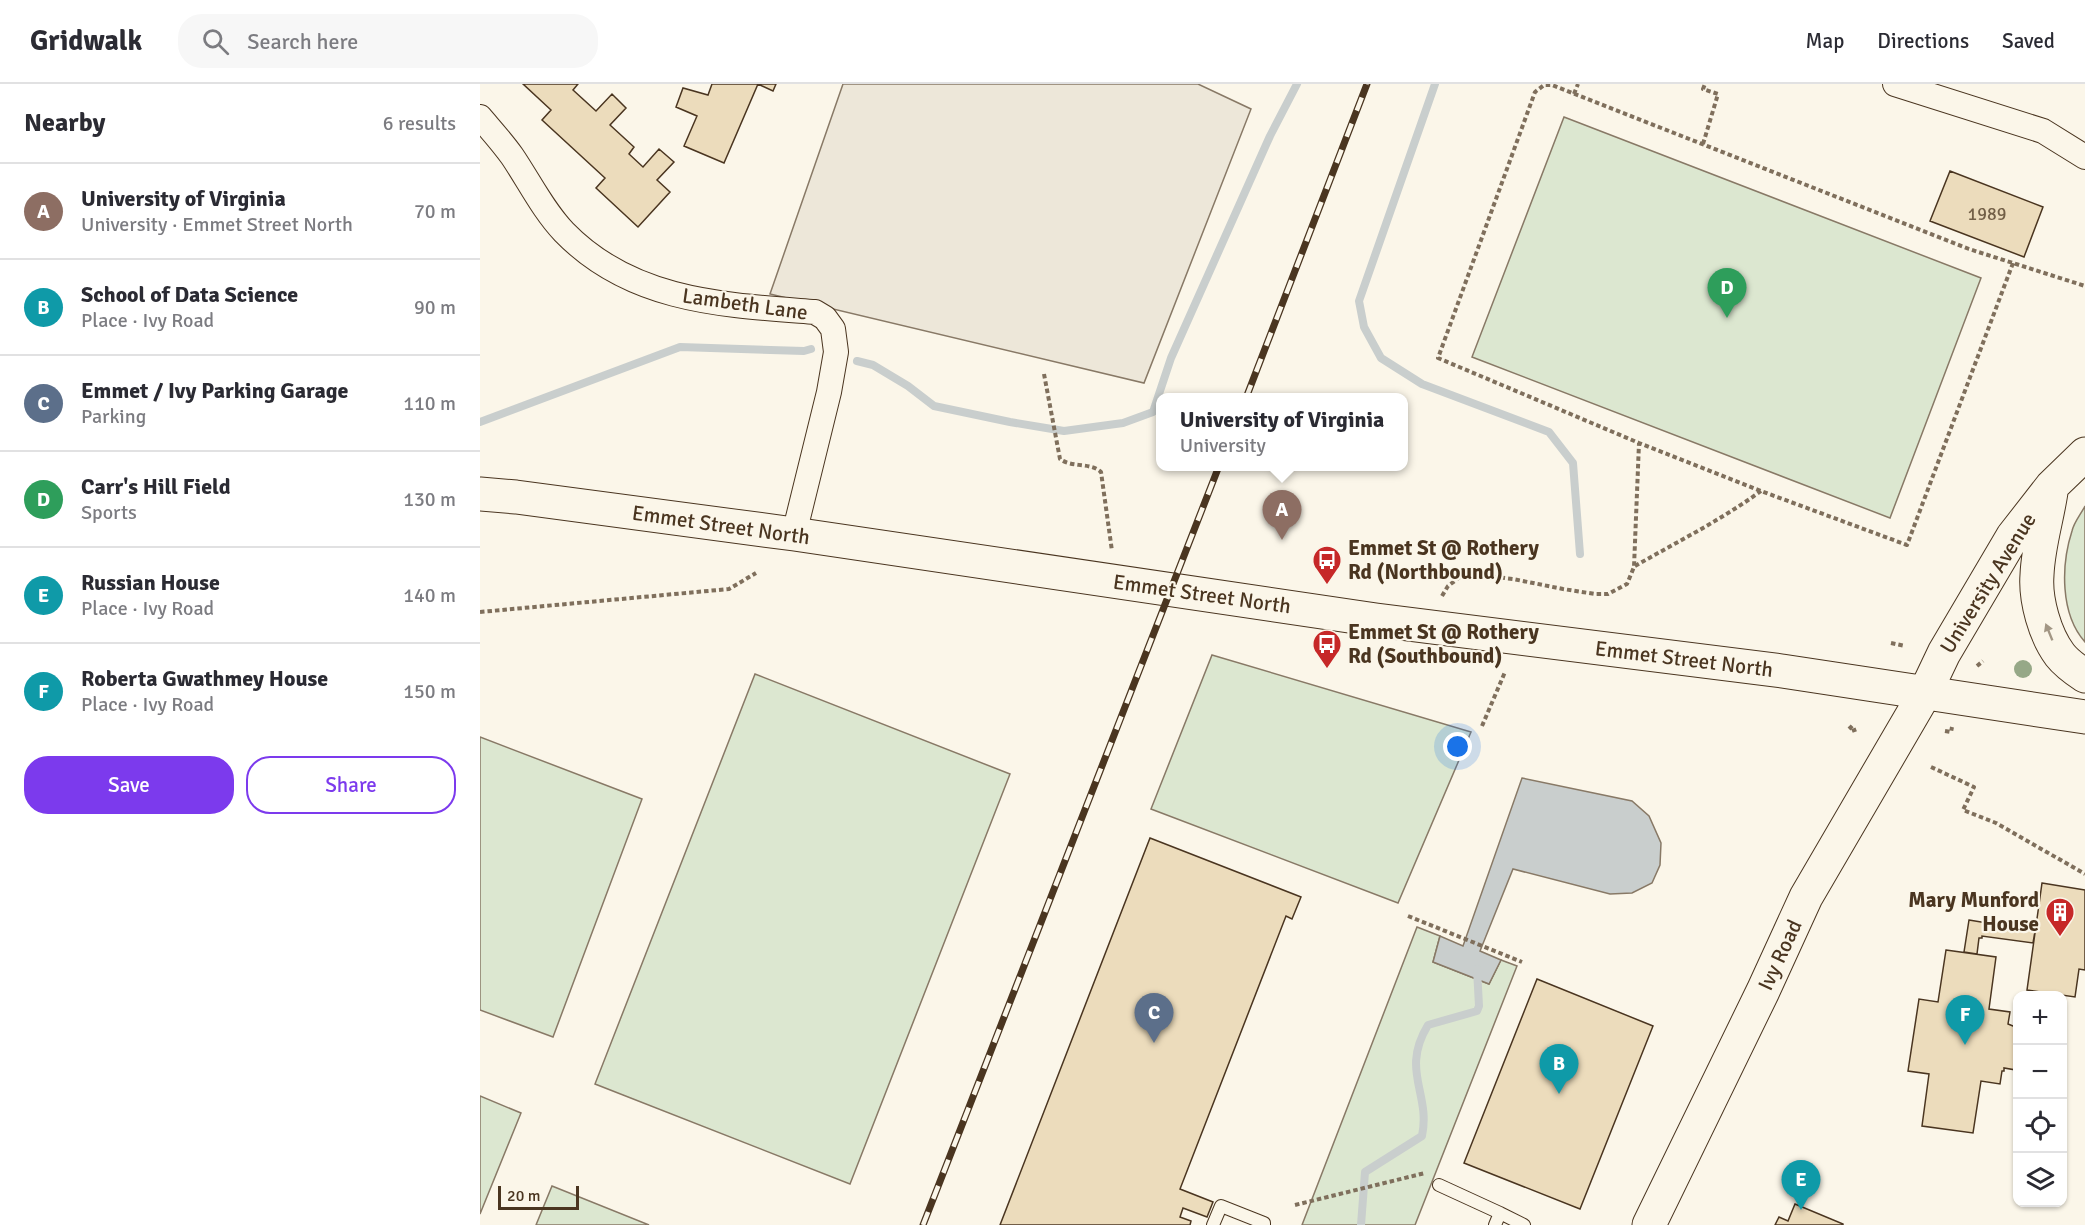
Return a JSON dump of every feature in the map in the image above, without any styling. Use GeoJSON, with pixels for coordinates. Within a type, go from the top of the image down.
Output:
{"type":"FeatureCollection","features":[{"type":"Feature","properties":{"kind":"main road","name":"University Avenue"},"geometry":{"type":"LineString","coordinates":[[1925,693],[1944,653],[2013,536],[2052,486],[2085,454]]}},
{"type":"Feature","properties":{"kind":"main road"},"geometry":{"type":"LineString","coordinates":[[2052,486],[2036,578],[2041,608],[2048,634],[2060,655],[2073,669],[2085,676]]}},
{"type":"Feature","properties":{"kind":"main road","name":"Emmet Street North"},"geometry":{"type":"LineString","coordinates":[[480,494],[794,534],[1376,620],[1782,671],[2085,717]]}},
{"type":"Feature","properties":{"kind":"main road","name":"Ivy Road"},"geometry":{"type":"LineString","coordinates":[[1649,1225],[1806,897],[1925,693]]}},
{"type":"Feature","properties":{"kind":"street"},"geometry":{"type":"LineString","coordinates":[[1896,84],[2043,131],[2085,157]]}},
{"type":"Feature","properties":{"kind":"street","name":"Lambeth Lane"},"geometry":{"type":"LineString","coordinates":[[480,117],[510,153],[550,214],[564,231],[591,256],[622,276],[649,288],[689,298],[739,307],[815,312],[825,318],[833,329],[836,352],[829,392],[794,534]]}},
{"type":"Feature","properties":{"kind":"lane"},"geometry":{"type":"LineString","coordinates":[[1439,1185],[1498,1219],[1524,1225]]}},
{"type":"Feature","properties":{"kind":"lane"},"geometry":{"type":"LineString","coordinates":[[1213,1225],[1221,1206],[1264,1223],[1264,1225]]}},
{"type":"Feature","properties":{"kind":"path"},"geometry":{"type":"LineString","coordinates":[[1574,94],[1578,84]]}},
{"type":"Feature","properties":{"kind":"path"},"geometry":{"type":"LineString","coordinates":[[1703,144],[1718,94],[1703,89],[1705,84]]}},
{"type":"Feature","properties":{"kind":"path"},"geometry":{"type":"LineString","coordinates":[[2013,263],[1907,545],[1639,443],[1438,357],[1535,92],[1544,85],[1552,85],[1969,249],[2013,263],[2085,286]]}},
{"type":"Feature","properties":{"kind":"path"},"geometry":{"type":"LineString","coordinates":[[1044,375],[1060,459],[1063,462],[1096,467],[1101,472],[1112,552]]}},
{"type":"Feature","properties":{"kind":"path"},"geometry":{"type":"LineString","coordinates":[[1442,596],[1448,586],[1460,577],[1480,575],[1608,594],[1627,584],[1634,567],[1639,443]]}},
{"type":"Feature","properties":{"kind":"path"},"geometry":{"type":"LineString","coordinates":[[1634,567],[1708,523],[1732,513],[1761,491]]}},
{"type":"Feature","properties":{"kind":"path"},"geometry":{"type":"LineString","coordinates":[[480,612],[729,589],[756,573]]}},
{"type":"Feature","properties":{"kind":"path"},"geometry":{"type":"LineString","coordinates":[[1891,643],[1905,646]]}},
{"type":"Feature","properties":{"kind":"path"},"geometry":{"type":"LineString","coordinates":[[1975,660],[1983,661],[1977,666]]}},
{"type":"Feature","properties":{"kind":"path"},"geometry":{"type":"LineString","coordinates":[[1482,726],[1505,672]]}},
{"type":"Feature","properties":{"kind":"path"},"geometry":{"type":"LineString","coordinates":[[1852,728],[1857,729]]}},
{"type":"Feature","properties":{"kind":"path"},"geometry":{"type":"LineString","coordinates":[[1945,731],[1951,732]]}},
{"type":"Feature","properties":{"kind":"path"},"geometry":{"type":"LineString","coordinates":[[1931,767],[1974,787],[1963,810],[1996,823],[2085,874]]}},
{"type":"Feature","properties":{"kind":"path"},"geometry":{"type":"LineString","coordinates":[[1408,916],[1522,962]]}},
{"type":"Feature","properties":{"kind":"path"},"geometry":{"type":"LineString","coordinates":[[1295,1205],[1434,1171]]}},
{"type":"Feature","properties":{"kind":"green space"},"geometry":{"type":"Polygon","coordinates":[[[1564,117],[1981,278],[1890,518],[1472,357],[1564,117]]]}},
{"type":"Feature","properties":{"kind":"green space"},"geometry":{"type":"Polygon","coordinates":[[[2085,506],[2085,642],[2071,618],[2067,604],[2065,574],[2068,544],[2076,521],[2085,506]]]}},
{"type":"Feature","properties":{"kind":"green space"},"geometry":{"type":"Polygon","coordinates":[[[1212,655],[1471,732],[1398,903],[1151,809],[1212,655]]]}},
{"type":"Feature","properties":{"kind":"green space"},"geometry":{"type":"Polygon","coordinates":[[[755,674],[1010,774],[850,1184],[595,1084],[755,674]]]}},
{"type":"Feature","properties":{"kind":"green space"},"geometry":{"type":"Polygon","coordinates":[[[480,737],[642,799],[553,1037],[480,1010],[480,737]]]}},
{"type":"Feature","properties":{"kind":"green space"},"geometry":{"type":"Polygon","coordinates":[[[1417,927],[1440,936],[1433,962],[1489,984],[1501,960],[1517,966],[1415,1225],[1302,1225],[1417,927]]]}},
{"type":"Feature","properties":{"kind":"green space"},"geometry":{"type":"Polygon","coordinates":[[[480,1096],[521,1113],[480,1214],[480,1096]]]}},
{"type":"Feature","properties":{"kind":"green space"},"geometry":{"type":"Polygon","coordinates":[[[552,1186],[649,1225],[536,1225],[552,1186]]]}},
{"type":"Feature","properties":{"kind":"shaded area"},"geometry":{"type":"Polygon","coordinates":[[[843,84],[1198,84],[1251,109],[1144,383],[770,294],[843,84]]]}},
{"type":"Feature","properties":{"kind":"shaded area"},"geometry":{"type":"Polygon","coordinates":[[[1522,778],[1632,801],[1649,816],[1661,843],[1660,865],[1652,883],[1632,893],[1610,894],[1513,869],[1480,951],[1501,960],[1489,984],[1433,962],[1440,936],[1463,946],[1522,778]]]}},
{"type":"Feature","properties":{"kind":"building"},"geometry":{"type":"Polygon","coordinates":[[[523,84],[578,84],[573,90],[596,111],[612,94],[626,108],[610,125],[634,147],[629,154],[643,167],[659,149],[674,162],[657,180],[670,192],[638,227],[596,188],[605,178],[542,120],[551,110],[523,84]]]}},
{"type":"Feature","properties":{"kind":"building"},"geometry":{"type":"Polygon","coordinates":[[[712,84],[758,84],[724,163],[684,146],[697,116],[676,107],[683,88],[708,95],[712,84]]]}},
{"type":"Feature","properties":{"kind":"building"},"geometry":{"type":"Polygon","coordinates":[[[758,84],[776,84],[773,91],[758,84]]]}},
{"type":"Feature","properties":{"kind":"building"},"geometry":{"type":"Polygon","coordinates":[[[1950,171],[2043,207],[2024,257],[1930,221],[1950,171]]]}},
{"type":"Feature","properties":{"kind":"building"},"geometry":{"type":"Polygon","coordinates":[[[1150,838],[1301,897],[1292,919],[1286,916],[1180,1189],[1213,1202],[1207,1217],[1183,1208],[1180,1217],[1191,1221],[1190,1225],[1000,1225],[1150,838]]]}},
{"type":"Feature","properties":{"kind":"building","name":"Mary Munford House"},"geometry":{"type":"Polygon","coordinates":[[[2042,883],[2085,890],[2085,970],[2079,969],[2075,997],[2067,996],[2067,991],[2027,990],[2042,883]]]}},
{"type":"Feature","properties":{"kind":"building"},"geometry":{"type":"Polygon","coordinates":[[[1969,920],[2035,931],[2033,943],[1982,936],[1979,938],[1977,954],[1964,952],[1969,920]]]}},
{"type":"Feature","properties":{"kind":"building"},"geometry":{"type":"Polygon","coordinates":[[[1946,950],[1996,957],[1989,1009],[2010,1012],[2008,1024],[2013,1026],[2013,1070],[2004,1068],[2000,1084],[1981,1081],[1973,1133],[1922,1126],[1929,1074],[1908,1071],[1919,999],[1938,1002],[1946,950]]]}},
{"type":"Feature","properties":{"kind":"building"},"geometry":{"type":"Polygon","coordinates":[[[1537,979],[1653,1026],[1580,1209],[1464,1163],[1537,979]]]}},
{"type":"Feature","properties":{"kind":"building"},"geometry":{"type":"Polygon","coordinates":[[[1795,1204],[1843,1225],[1775,1225],[1779,1217],[1788,1221],[1795,1204]]]}},
{"type":"Feature","properties":{"kind":"waterway"},"geometry":{"type":"LineString","coordinates":[[1159,393],[1171,358],[1270,136],[1297,84]]}},
{"type":"Feature","properties":{"kind":"waterway"},"geometry":{"type":"LineString","coordinates":[[1435,84],[1359,301],[1364,327],[1381,358],[1422,384],[1549,432],[1573,463],[1580,554]]}},
{"type":"Feature","properties":{"kind":"waterway"},"geometry":{"type":"LineString","coordinates":[[480,422],[680,347],[804,351],[811,349]]}},
{"type":"Feature","properties":{"kind":"waterway"},"geometry":{"type":"LineString","coordinates":[[857,361],[873,365],[908,386],[934,406],[1064,431],[1123,423],[1153,412],[1156,403]]}},
{"type":"Feature","properties":{"kind":"waterway"},"geometry":{"type":"LineString","coordinates":[[1361,1225],[1365,1172],[1422,1136],[1423,1107],[1416,1069],[1420,1041],[1428,1025],[1477,1011],[1479,1006],[1477,969]]}},
{"type":"Feature","properties":{"kind":"railway"},"geometry":{"type":"LineString","coordinates":[[1248,393],[1367,84]]}},
{"type":"Feature","properties":{"kind":"railway"},"geometry":{"type":"LineString","coordinates":[[923,1225],[1217,471]]}},
{"type":"Feature","properties":{"kind":"place","name":"Carr's Hill Field"},"geometry":{"type":"Point","coordinates":[1727,318]}},
{"type":"Feature","properties":{"kind":"place","name":"University of Virginia"},"geometry":{"type":"Point","coordinates":[1282,540]}},
{"type":"Feature","properties":{"kind":"place","name":"Emmet St @ Rothery Rd (Northbound)"},"geometry":{"type":"Point","coordinates":[1327,586]}},
{"type":"Feature","properties":{"kind":"place","name":"Emmet St @ Rothery Rd (Southbound)"},"geometry":{"type":"Point","coordinates":[1327,670]}},
{"type":"Feature","properties":{"kind":"place","name":"Mary Munford House"},"geometry":{"type":"Point","coordinates":[2060,938]}},
{"type":"Feature","properties":{"kind":"place","name":"Emmet / Ivy Parking Garage"},"geometry":{"type":"Point","coordinates":[1154,1043]}},
{"type":"Feature","properties":{"kind":"place","name":"Roberta Gwathmey House"},"geometry":{"type":"Point","coordinates":[1965,1045]}},
{"type":"Feature","properties":{"kind":"place","name":"School of Data Science"},"geometry":{"type":"Point","coordinates":[1559,1094]}},
{"type":"Feature","properties":{"kind":"place","name":"Russian House"},"geometry":{"type":"Point","coordinates":[1801,1210]}}]}
